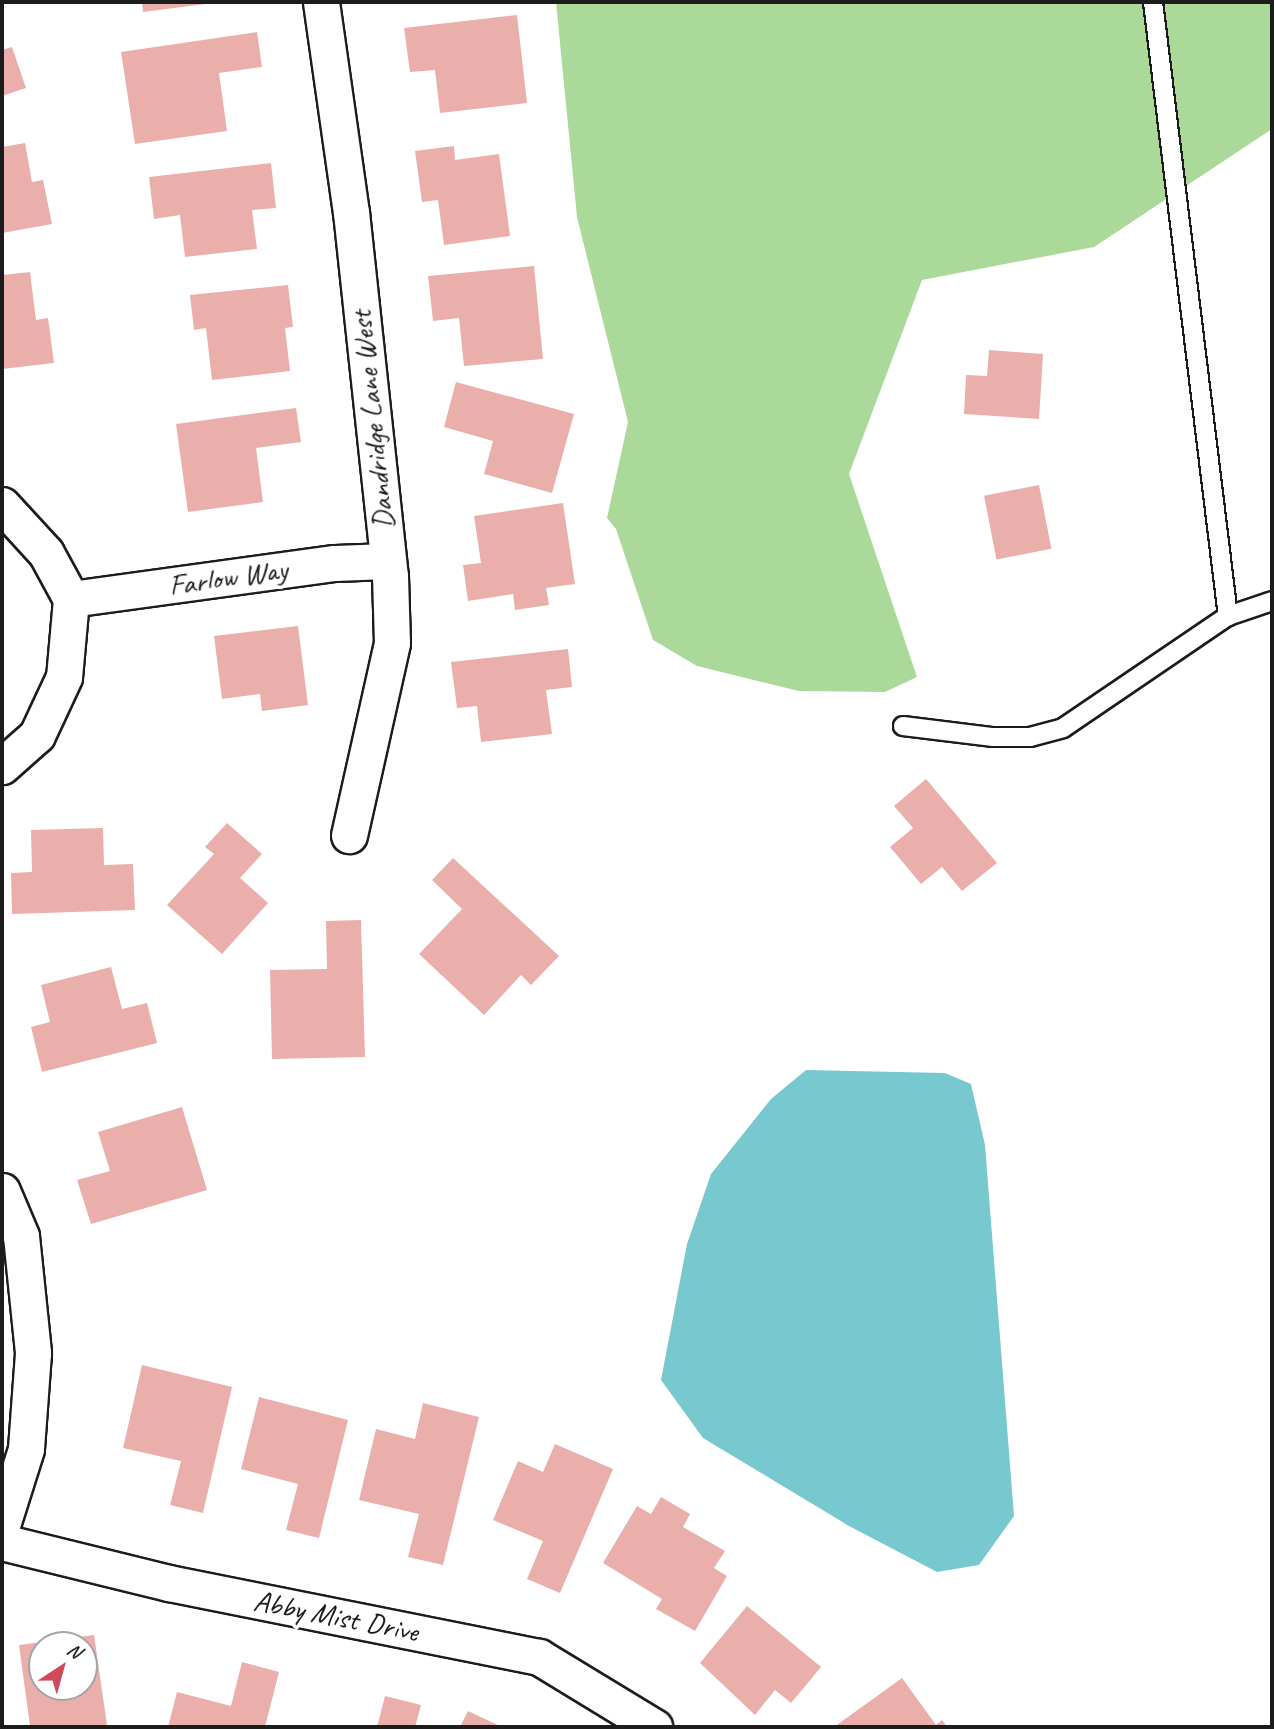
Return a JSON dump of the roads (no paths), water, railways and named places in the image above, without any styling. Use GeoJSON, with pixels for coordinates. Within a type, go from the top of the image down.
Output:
{"type":"FeatureCollection","features":[{"type":"Feature","properties":{"kind":"street","name":"Dandridge Lane West"},"geometry":{"type":"LineString","coordinates":[[321,2],[351,212],[393,643],[349,835]]}},
{"type":"Feature","properties":{"kind":"street"},"geometry":{"type":"LineString","coordinates":[[2,505],[46,553],[71,599],[64,677],[37,735],[2,766]]}},
{"type":"Feature","properties":{"kind":"street","name":"Farlow Way"},"geometry":{"type":"LineString","coordinates":[[71,599],[335,563],[387,561]]}},
{"type":"Feature","properties":{"kind":"street"},"geometry":{"type":"LineString","coordinates":[[2,1191],[21,1236],[33,1353],[26,1449],[2,1525]]}},
{"type":"Feature","properties":{"kind":"street","name":"Abby Mist Drive"},"geometry":{"type":"LineString","coordinates":[[2,1542],[169,1583],[538,1657],[654,1727]]}},
{"type":"Feature","properties":{"kind":"lane"},"geometry":{"type":"LineString","coordinates":[[1153,2],[1228,616]]}},
{"type":"Feature","properties":{"kind":"lane"},"geometry":{"type":"LineString","coordinates":[[903,726],[993,737],[1030,737],[1063,727],[1228,616],[1272,601]]}},
{"type":"Feature","properties":{"kind":"water"},"geometry":{"type":"Polygon","coordinates":[[[806,1070],[945,1073],[971,1084],[985,1145],[1014,1516],[979,1565],[937,1572],[849,1526],[703,1438],[661,1380],[687,1244],[711,1174],[771,1099],[806,1070]]]}}]}
